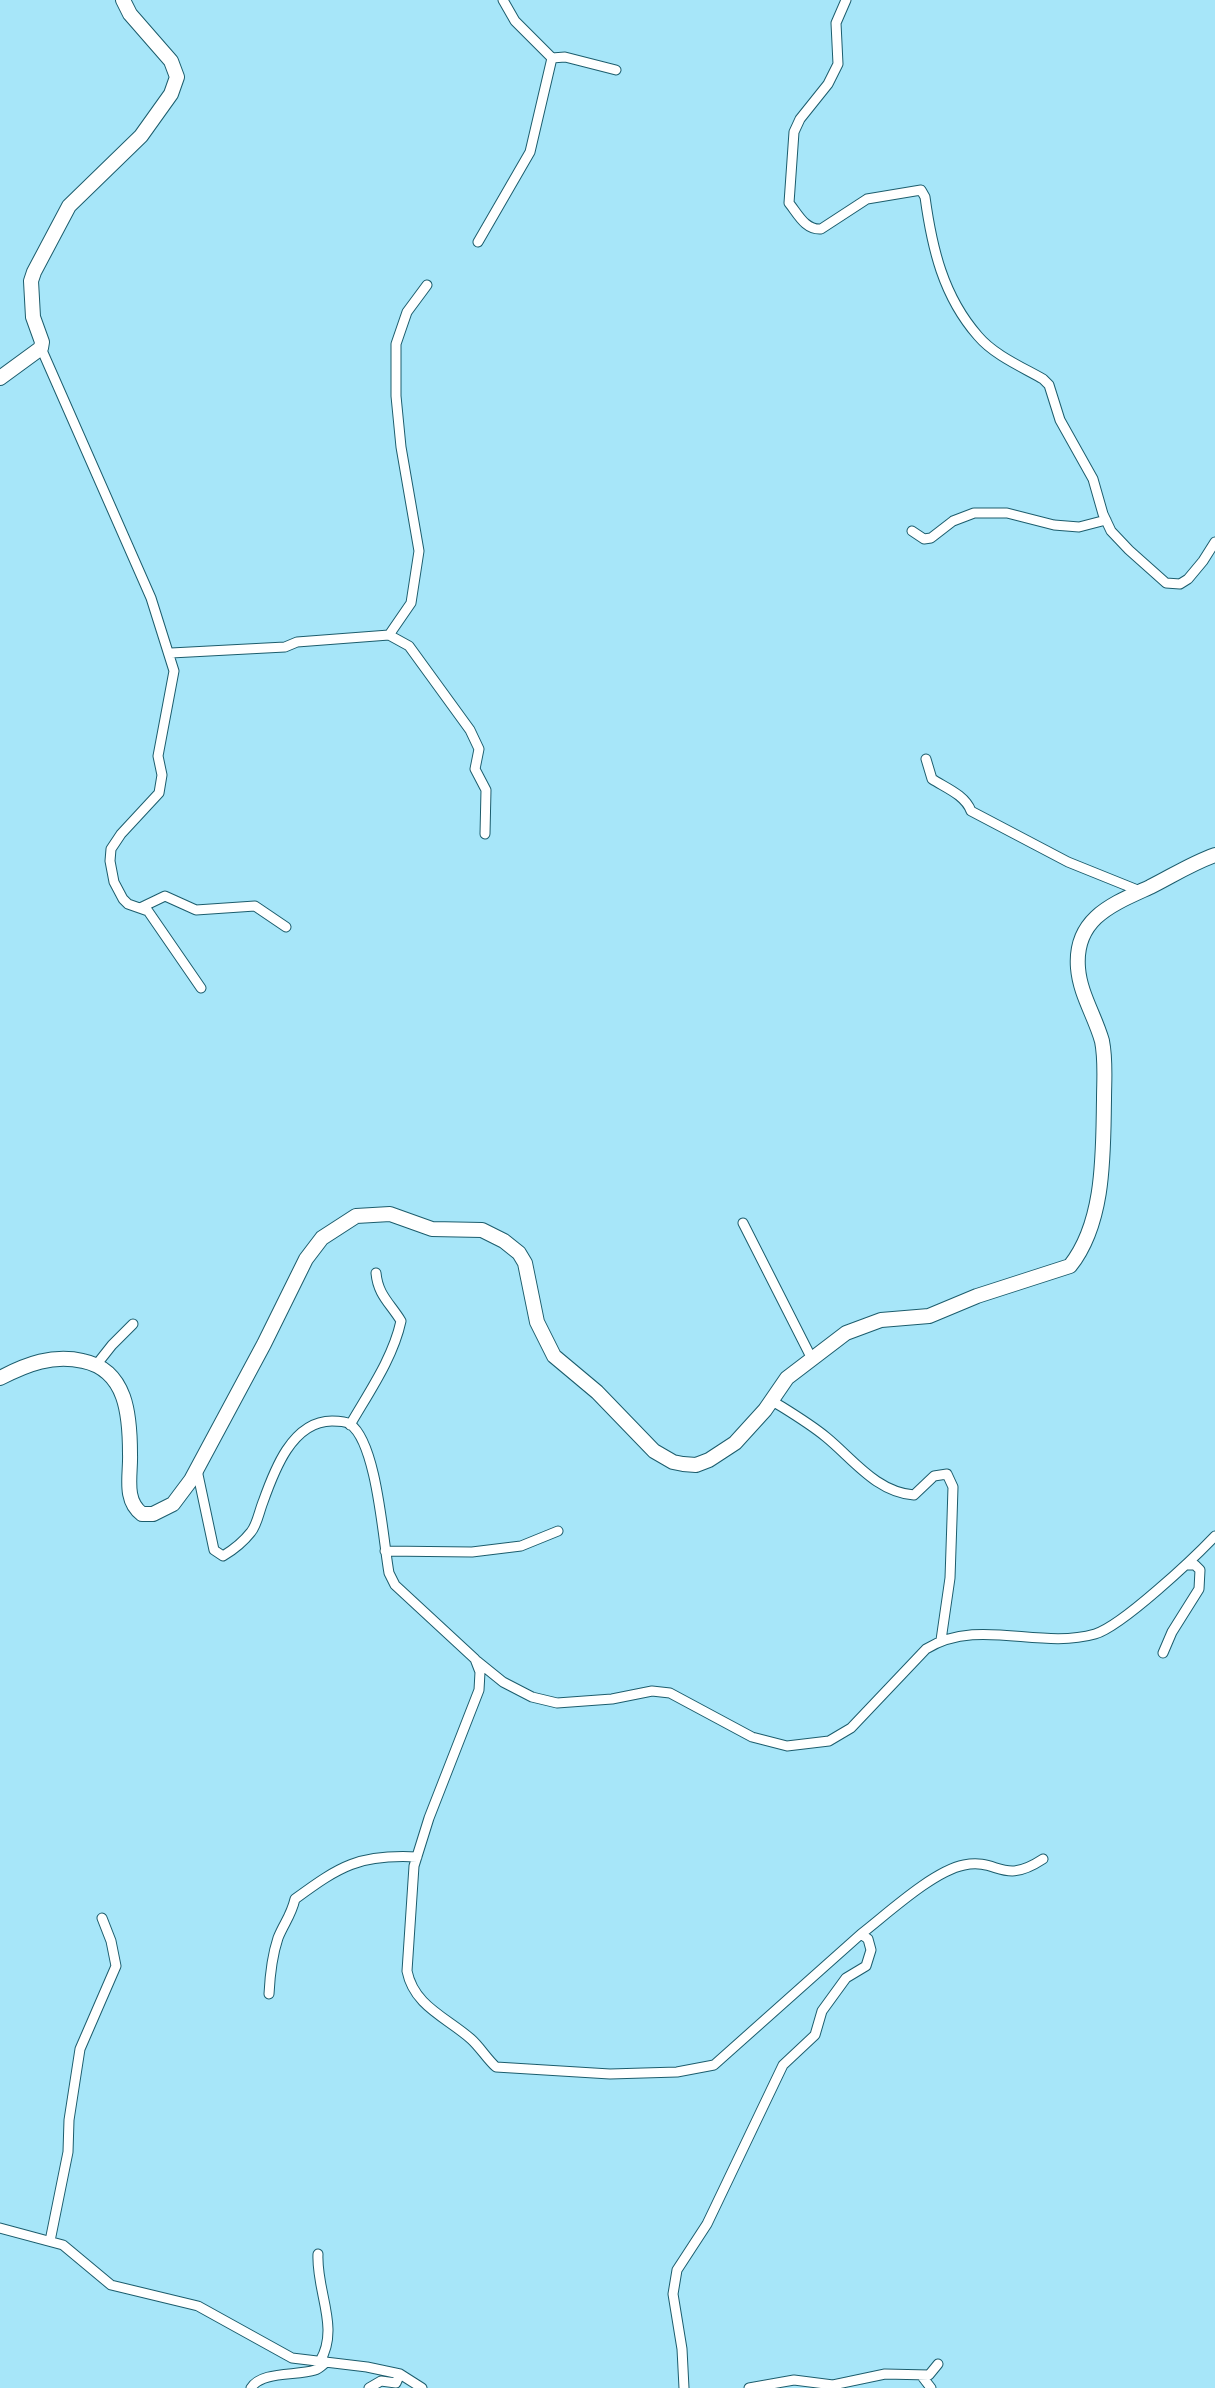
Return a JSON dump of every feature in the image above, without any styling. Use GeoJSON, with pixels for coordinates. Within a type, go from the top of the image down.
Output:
{"type":"FeatureCollection","features":[{"type":"Feature","properties":{"kind":"street"},"geometry":{"type":"LineString","coordinates":[[123,0],[129,14],[171,61],[175,68],[176,84],[141,136],[69,206],[55,228],[32,281],[33,317],[42,342],[41,348],[146,587],[171,653],[174,671],[158,756],[162,775],[159,794],[121,834],[111,849],[110,861],[114,882],[123,899],[148,911],[201,988]]}},
{"type":"Feature","properties":{"kind":"street"},"geometry":{"type":"LineString","coordinates":[[503,0],[515,21],[552,58],[585,61],[616,70]]}},
{"type":"Feature","properties":{"kind":"street"},"geometry":{"type":"LineString","coordinates":[[846,0],[836,23],[838,64],[828,84],[800,119],[794,132],[789,202],[812,230],[820,229],[867,199],[921,190],[925,197],[930,237],[941,277],[979,336],[993,348],[1049,385],[1060,420],[1093,479],[1111,531],[1128,550],[1166,583],[1180,584],[1188,579],[1215,542]]}},
{"type":"Feature","properties":{"kind":"street"},"geometry":{"type":"LineString","coordinates":[[478,242],[530,152],[552,58]]}},
{"type":"Feature","properties":{"kind":"street"},"geometry":{"type":"LineString","coordinates":[[389,635],[411,603],[419,551],[401,447],[396,396],[396,344],[407,312],[427,285]]}},
{"type":"Feature","properties":{"kind":"street"},"geometry":{"type":"LineString","coordinates":[[0,378],[41,348]]}},
{"type":"Feature","properties":{"kind":"street"},"geometry":{"type":"LineString","coordinates":[[912,531],[924,539],[931,538],[966,515],[991,512],[1071,526],[1106,520]]}},
{"type":"Feature","properties":{"kind":"street"},"geometry":{"type":"LineString","coordinates":[[171,653],[285,646],[297,642],[389,635],[409,646],[470,730],[479,749],[475,769],[486,790],[485,834]]}},
{"type":"Feature","properties":{"kind":"street"},"geometry":{"type":"LineString","coordinates":[[926,759],[932,779],[961,797],[968,803],[971,811],[1068,862],[1140,891]]}},
{"type":"Feature","properties":{"kind":"street"},"geometry":{"type":"LineString","coordinates":[[0,1378],[21,1368],[60,1357],[97,1364],[113,1377],[123,1394],[129,1429],[129,1485],[138,1511],[153,1514],[173,1504],[197,1470],[281,1311],[292,1283],[312,1250],[330,1230],[356,1216],[372,1213],[390,1214],[432,1229],[482,1230],[493,1234],[514,1249],[525,1263],[537,1322],[554,1356],[597,1392],[654,1450],[673,1462],[696,1465],[721,1453],[742,1436],[787,1378],[836,1339],[859,1327],[880,1320],[929,1316],[977,1296],[1070,1266],[1087,1235],[1101,1176],[1105,1072],[1102,1045],[1083,993],[1078,956],[1088,927],[1098,913],[1215,855]]}},
{"type":"Feature","properties":{"kind":"street"},"geometry":{"type":"LineString","coordinates":[[140,908],[165,896],[195,910],[255,906],[286,927]]}},
{"type":"Feature","properties":{"kind":"street"},"geometry":{"type":"LineString","coordinates":[[743,1223],[812,1359]]}},
{"type":"Feature","properties":{"kind":"street"},"geometry":{"type":"LineString","coordinates":[[350,1425],[386,1361],[398,1335],[401,1321],[383,1299],[377,1286],[376,1273]]}},
{"type":"Feature","properties":{"kind":"street"},"geometry":{"type":"LineString","coordinates":[[97,1364],[133,1324]]}},
{"type":"Feature","properties":{"kind":"street"},"geometry":{"type":"LineString","coordinates":[[771,1400],[822,1434],[874,1480],[899,1494],[914,1495],[934,1476],[946,1474],[953,1487],[953,1511],[950,1578],[941,1640]]}},
{"type":"Feature","properties":{"kind":"street"},"geometry":{"type":"LineString","coordinates":[[197,1470],[214,1550],[223,1556],[252,1531],[273,1473],[294,1440],[308,1427],[322,1421],[339,1421],[350,1425],[362,1439],[371,1459],[388,1573],[395,1585],[503,1682],[532,1697],[557,1703],[612,1699],[652,1691],[670,1693],[752,1737],[787,1746],[829,1741],[851,1728],[926,1649],[941,1640],[966,1633],[1066,1639],[1097,1634],[1122,1618],[1186,1565],[1215,1536]]}},
{"type":"Feature","properties":{"kind":"street"},"geometry":{"type":"LineString","coordinates":[[385,1551],[471,1552],[521,1546],[558,1531]]}},
{"type":"Feature","properties":{"kind":"street"},"geometry":{"type":"LineString","coordinates":[[1163,1653],[1172,1632],[1199,1588],[1200,1570],[1195,1565],[1186,1565]]}},
{"type":"Feature","properties":{"kind":"street"},"geometry":{"type":"LineString","coordinates":[[475,1659],[480,1672],[479,1690],[429,1818],[417,1857],[407,1971],[410,1986],[422,2002],[473,2040],[496,2067],[610,2074],[677,2072],[714,2065],[861,1934],[924,1885],[962,1865],[975,1864],[1018,1872],[1043,1859]]}},
{"type":"Feature","properties":{"kind":"street"},"geometry":{"type":"LineString","coordinates":[[269,1994],[270,1965],[278,1937],[291,1916],[295,1899],[332,1872],[362,1859],[417,1857]]}},
{"type":"Feature","properties":{"kind":"street"},"geometry":{"type":"LineString","coordinates":[[50,2241],[68,2152],[69,2120],[80,2049],[116,1966],[111,1941],[102,1918]]}},
{"type":"Feature","properties":{"kind":"street"},"geometry":{"type":"LineString","coordinates":[[684,2388],[682,2349],[673,2294],[677,2270],[707,2224],[783,2065],[815,2035],[822,2011],[846,1978],[866,1966],[871,1950],[868,1939],[861,1934]]}},
{"type":"Feature","properties":{"kind":"street"},"geometry":{"type":"LineString","coordinates":[[0,2228],[63,2245],[111,2286],[198,2306],[292,2358],[400,2374],[422,2388]]}},
{"type":"Feature","properties":{"kind":"street"},"geometry":{"type":"LineString","coordinates":[[251,2388],[256,2382],[287,2373],[315,2370],[324,2362],[330,2337],[318,2268],[318,2254]]}},
{"type":"Feature","properties":{"kind":"street"},"geometry":{"type":"LineString","coordinates":[[749,2388],[794,2380],[833,2385],[885,2374],[929,2375],[938,2364]]}},
{"type":"Feature","properties":{"kind":"street"},"geometry":{"type":"LineString","coordinates":[[369,2388],[381,2381],[396,2383],[400,2374]]}},
{"type":"Feature","properties":{"kind":"street"},"geometry":{"type":"LineString","coordinates":[[921,2375],[931,2388]]}}]}
